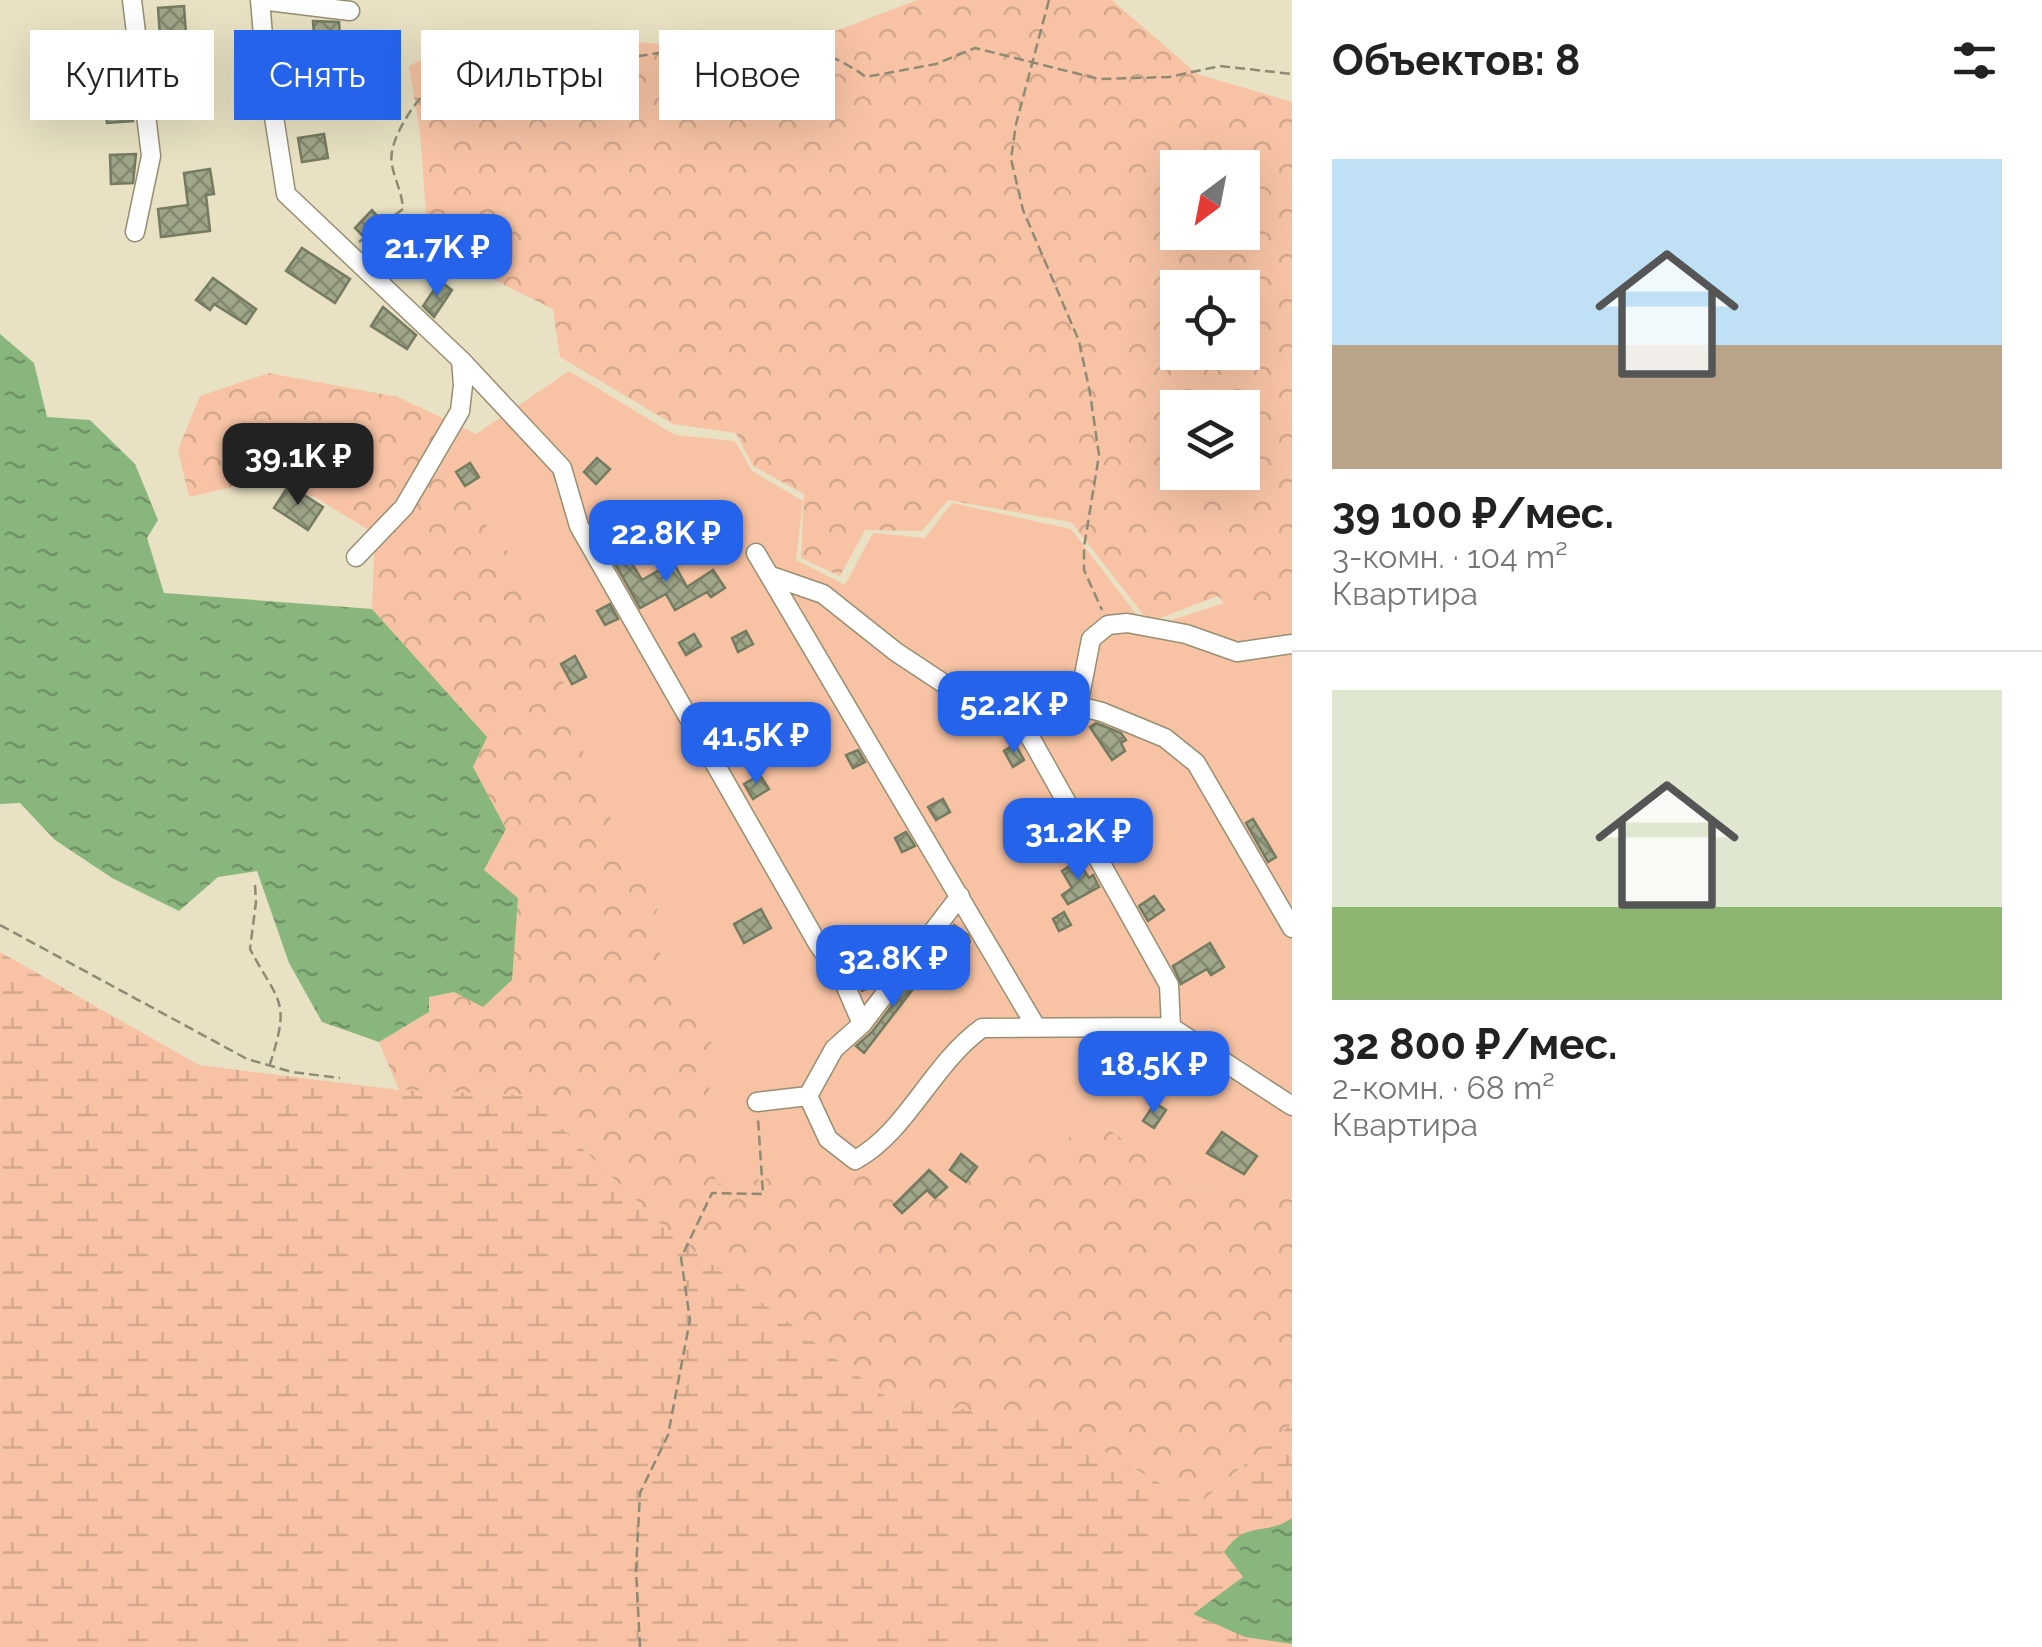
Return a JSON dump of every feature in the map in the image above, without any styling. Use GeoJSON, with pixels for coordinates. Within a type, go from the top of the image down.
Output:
{"type":"FeatureCollection","features":[{"type":"Feature","properties":{"kind":"street"},"geometry":{"type":"LineString","coordinates":[[132,0],[151,156],[135,232]]}},
{"type":"Feature","properties":{"kind":"street"},"geometry":{"type":"LineString","coordinates":[[350,10],[260,0],[264,58],[286,194],[460,360],[562,468],[580,526],[818,944],[843,980],[862,1024]]}},
{"type":"Feature","properties":{"kind":"street"},"geometry":{"type":"LineString","coordinates":[[356,557],[404,507],[460,411],[464,385],[460,360]]}},
{"type":"Feature","properties":{"kind":"street"},"geometry":{"type":"LineString","coordinates":[[756,553],[1035,1025]]}},
{"type":"Feature","properties":{"kind":"street"},"geometry":{"type":"LineString","coordinates":[[774,578],[823,594],[896,652],[946,685],[1002,687],[1102,712],[1164,738],[1196,763],[1292,928]]}},
{"type":"Feature","properties":{"kind":"street"},"geometry":{"type":"LineString","coordinates":[[1078,706],[1091,639],[1108,625],[1127,623],[1186,634],[1237,652],[1292,644]]}},
{"type":"Feature","properties":{"kind":"street"},"geometry":{"type":"LineString","coordinates":[[1002,687],[1170,985],[1171,1026]]}},
{"type":"Feature","properties":{"kind":"street"},"geometry":{"type":"LineString","coordinates":[[808,1096],[834,1049],[862,1024],[960,896]]}},
{"type":"Feature","properties":{"kind":"street"},"geometry":{"type":"LineString","coordinates":[[808,1096],[828,1139],[855,1160],[878,1148],[958,1046],[982,1028],[1171,1026],[1292,1106]]}},
{"type":"Feature","properties":{"kind":"street"},"geometry":{"type":"LineString","coordinates":[[757,1102],[808,1096]]}},
{"type":"Feature","properties":{"kind":"path"},"geometry":{"type":"LineString","coordinates":[[1049,0],[1011,160],[1024,210],[1079,342],[1099,455],[1084,570],[1108,625]]}},
{"type":"Feature","properties":{"kind":"path"},"geometry":{"type":"LineString","coordinates":[[346,251],[404,209],[391,162],[394,137],[441,78],[470,63],[520,70],[728,45],[786,44],[844,61],[866,76],[936,64],[976,48],[1100,79],[1169,77],[1220,66],[1292,74]]}},
{"type":"Feature","properties":{"kind":"path"},"geometry":{"type":"LineString","coordinates":[[254,885],[256,902],[250,949],[276,989],[283,1016],[270,1066]]}},
{"type":"Feature","properties":{"kind":"path"},"geometry":{"type":"LineString","coordinates":[[0,925],[248,1060],[340,1078]]}},
{"type":"Feature","properties":{"kind":"path"},"geometry":{"type":"LineString","coordinates":[[640,1647],[636,1570],[640,1493],[668,1435],[690,1320],[682,1258],[712,1193],[763,1194],[757,1102]]}},
{"type":"Feature","properties":{"kind":"green space"},"geometry":{"type":"Polygon","coordinates":[[[917,0],[1112,0],[1197,74],[1292,102],[1292,667],[1285,671],[1218,596],[1149,622],[1071,522],[948,500],[922,531],[865,530],[840,576],[801,558],[804,494],[753,466],[736,433],[673,424],[560,357],[553,309],[462,264],[428,240],[420,132],[409,66],[421,60],[421,120],[639,120],[639,42],[659,44],[659,120],[835,120],[835,31],[917,0]]]}},
{"type":"Feature","properties":{"kind":"green space"},"geometry":{"type":"Polygon","coordinates":[[[569,371],[675,435],[735,441],[752,471],[803,501],[796,560],[845,585],[873,533],[925,538],[952,503],[1071,529],[1147,628],[1224,603],[1292,609],[1292,1200],[1248,1187],[1193,1192],[1102,1124],[987,1171],[924,1204],[882,1166],[717,1184],[699,1127],[719,1056],[648,932],[658,908],[593,784],[535,585],[435,462],[569,371]]]}},
{"type":"Feature","properties":{"kind":"green space"},"geometry":{"type":"Polygon","coordinates":[[[269,373],[398,397],[476,434],[435,462],[535,585],[593,784],[658,908],[648,932],[719,1056],[699,1127],[882,1166],[925,1204],[987,1171],[1102,1124],[1193,1192],[1248,1187],[1292,1200],[1292,1423],[1198,1505],[1051,1421],[889,1399],[669,1232],[527,1095],[399,1090],[379,1042],[429,1012],[428,997],[454,992],[484,870],[506,829],[472,767],[486,737],[372,609],[375,534],[315,497],[257,481],[189,497],[178,450],[200,396],[269,373]]]}},
{"type":"Feature","properties":{"kind":"green space"},"geometry":{"type":"Polygon","coordinates":[[[0,952],[199,1065],[399,1090],[527,1095],[669,1232],[889,1399],[1051,1421],[1198,1505],[1292,1423],[1292,1647],[0,1647],[0,952]]]}},
{"type":"Feature","properties":{"kind":"water"},"geometry":{"type":"Polygon","coordinates":[[[0,334],[34,363],[47,417],[90,420],[135,464],[158,520],[147,538],[164,593],[372,609],[487,737],[473,767],[506,829],[484,870],[518,898],[512,980],[483,1007],[454,992],[429,997],[429,1012],[379,1042],[322,1022],[289,963],[257,871],[218,877],[179,911],[112,878],[55,840],[20,803],[0,804],[0,334]]]}},
{"type":"Feature","properties":{"kind":"water"},"geometry":{"type":"Polygon","coordinates":[[[1292,1518],[1292,1644],[1245,1637],[1193,1614],[1243,1577],[1224,1552],[1232,1542],[1241,1535],[1292,1518]]]}},
{"type":"Feature","properties":{"kind":"building"},"geometry":{"type":"Polygon","coordinates":[[[184,6],[186,30],[160,30],[158,8],[184,6]]]}},
{"type":"Feature","properties":{"kind":"building"},"geometry":{"type":"Polygon","coordinates":[[[313,21],[339,22],[340,30],[314,30],[313,21]]]}},
{"type":"Feature","properties":{"kind":"building"},"geometry":{"type":"Polygon","coordinates":[[[324,134],[328,158],[302,162],[298,138],[324,134]]]}},
{"type":"Feature","properties":{"kind":"building"},"geometry":{"type":"Polygon","coordinates":[[[136,154],[133,183],[111,184],[110,155],[136,154]]]}},
{"type":"Feature","properties":{"kind":"building"},"geometry":{"type":"Polygon","coordinates":[[[210,169],[214,194],[206,195],[210,231],[161,237],[158,209],[188,205],[184,173],[210,169]]]}},
{"type":"Feature","properties":{"kind":"building"},"geometry":{"type":"Polygon","coordinates":[[[372,210],[381,220],[364,237],[355,228],[372,210]]]}},
{"type":"Feature","properties":{"kind":"building"},"geometry":{"type":"Polygon","coordinates":[[[302,248],[350,279],[335,303],[286,271],[302,248]]]}},
{"type":"Feature","properties":{"kind":"building"},"geometry":{"type":"Polygon","coordinates":[[[213,278],[256,309],[246,324],[214,304],[210,310],[196,300],[213,278]]]}},
{"type":"Feature","properties":{"kind":"building"},"geometry":{"type":"Polygon","coordinates":[[[440,281],[452,290],[434,317],[423,306],[440,281]]]}},
{"type":"Feature","properties":{"kind":"building"},"geometry":{"type":"Polygon","coordinates":[[[383,307],[416,335],[407,349],[371,326],[383,307]]]}},
{"type":"Feature","properties":{"kind":"building"},"geometry":{"type":"Polygon","coordinates":[[[597,458],[610,469],[596,484],[584,472],[597,458]]]}},
{"type":"Feature","properties":{"kind":"building"},"geometry":{"type":"Polygon","coordinates":[[[470,463],[479,477],[465,486],[456,472],[470,463]]]}},
{"type":"Feature","properties":{"kind":"building"},"geometry":{"type":"Polygon","coordinates":[[[289,485],[323,507],[308,530],[274,508],[289,485]]]}},
{"type":"Feature","properties":{"kind":"building"},"geometry":{"type":"Polygon","coordinates":[[[626,554],[642,580],[673,562],[687,587],[713,570],[725,588],[711,597],[707,592],[675,610],[666,594],[640,608],[614,562],[626,554]]]}},
{"type":"Feature","properties":{"kind":"building"},"geometry":{"type":"Polygon","coordinates":[[[610,604],[618,619],[605,625],[597,611],[610,604]]]}},
{"type":"Feature","properties":{"kind":"building"},"geometry":{"type":"Polygon","coordinates":[[[746,631],[753,644],[738,652],[732,638],[746,631]]]}},
{"type":"Feature","properties":{"kind":"building"},"geometry":{"type":"Polygon","coordinates":[[[694,634],[701,646],[686,655],[679,643],[694,634]]]}},
{"type":"Feature","properties":{"kind":"building"},"geometry":{"type":"Polygon","coordinates":[[[575,656],[586,677],[572,684],[561,664],[575,656]]]}},
{"type":"Feature","properties":{"kind":"building"},"geometry":{"type":"Polygon","coordinates":[[[1096,723],[1121,733],[1126,740],[1121,743],[1125,751],[1112,760],[1090,727],[1096,723]]]}},
{"type":"Feature","properties":{"kind":"building"},"geometry":{"type":"Polygon","coordinates":[[[741,734],[749,748],[738,754],[730,740],[741,734]]]}},
{"type":"Feature","properties":{"kind":"building"},"geometry":{"type":"Polygon","coordinates":[[[1015,744],[1024,760],[1013,767],[1004,751],[1015,744]]]}},
{"type":"Feature","properties":{"kind":"building"},"geometry":{"type":"Polygon","coordinates":[[[858,750],[865,762],[853,768],[846,755],[858,750]]]}},
{"type":"Feature","properties":{"kind":"building"},"geometry":{"type":"Polygon","coordinates":[[[760,775],[769,789],[753,799],[744,784],[760,775]]]}},
{"type":"Feature","properties":{"kind":"building"},"geometry":{"type":"Polygon","coordinates":[[[943,799],[950,812],[936,820],[928,807],[943,799]]]}},
{"type":"Feature","properties":{"kind":"building"},"geometry":{"type":"Polygon","coordinates":[[[1057,811],[1063,822],[1050,831],[1043,820],[1057,811]]]}},
{"type":"Feature","properties":{"kind":"building"},"geometry":{"type":"Polygon","coordinates":[[[1253,819],[1276,857],[1268,862],[1246,823],[1253,819]]]}},
{"type":"Feature","properties":{"kind":"building"},"geometry":{"type":"Polygon","coordinates":[[[906,832],[915,846],[902,852],[895,838],[906,832]]]}},
{"type":"Feature","properties":{"kind":"building"},"geometry":{"type":"Polygon","coordinates":[[[1078,861],[1099,887],[1068,904],[1062,895],[1072,888],[1062,871],[1078,861]]]}},
{"type":"Feature","properties":{"kind":"building"},"geometry":{"type":"Polygon","coordinates":[[[1154,896],[1164,910],[1148,921],[1139,906],[1154,896]]]}},
{"type":"Feature","properties":{"kind":"building"},"geometry":{"type":"Polygon","coordinates":[[[761,909],[771,928],[744,943],[734,924],[761,909]]]}},
{"type":"Feature","properties":{"kind":"building"},"geometry":{"type":"Polygon","coordinates":[[[1064,912],[1071,925],[1059,931],[1053,919],[1064,912]]]}},
{"type":"Feature","properties":{"kind":"building"},"geometry":{"type":"Polygon","coordinates":[[[954,925],[968,935],[970,942],[953,963],[938,953],[954,925]]]}},
{"type":"Feature","properties":{"kind":"building"},"geometry":{"type":"Polygon","coordinates":[[[848,943],[871,986],[862,991],[837,950],[848,943]]]}},
{"type":"Feature","properties":{"kind":"building"},"geometry":{"type":"Polygon","coordinates":[[[1210,943],[1224,967],[1211,975],[1207,969],[1181,984],[1173,966],[1210,943]]]}},
{"type":"Feature","properties":{"kind":"building"},"geometry":{"type":"Polygon","coordinates":[[[923,964],[929,968],[864,1053],[856,1046],[872,1032],[923,964]]]}},
{"type":"Feature","properties":{"kind":"building"},"geometry":{"type":"Polygon","coordinates":[[[1085,1061],[1102,1062],[1100,1082],[1084,1081],[1085,1061]]]}},
{"type":"Feature","properties":{"kind":"building"},"geometry":{"type":"Polygon","coordinates":[[[1155,1103],[1166,1110],[1154,1128],[1143,1121],[1155,1103]]]}},
{"type":"Feature","properties":{"kind":"building"},"geometry":{"type":"Polygon","coordinates":[[[1222,1132],[1257,1156],[1244,1174],[1207,1153],[1222,1132]]]}},
{"type":"Feature","properties":{"kind":"building"},"geometry":{"type":"Polygon","coordinates":[[[961,1154],[977,1167],[966,1182],[950,1170],[961,1154]]]}},
{"type":"Feature","properties":{"kind":"building"},"geometry":{"type":"Polygon","coordinates":[[[929,1170],[947,1187],[935,1198],[927,1190],[902,1213],[894,1205],[929,1170]]]}}]}
